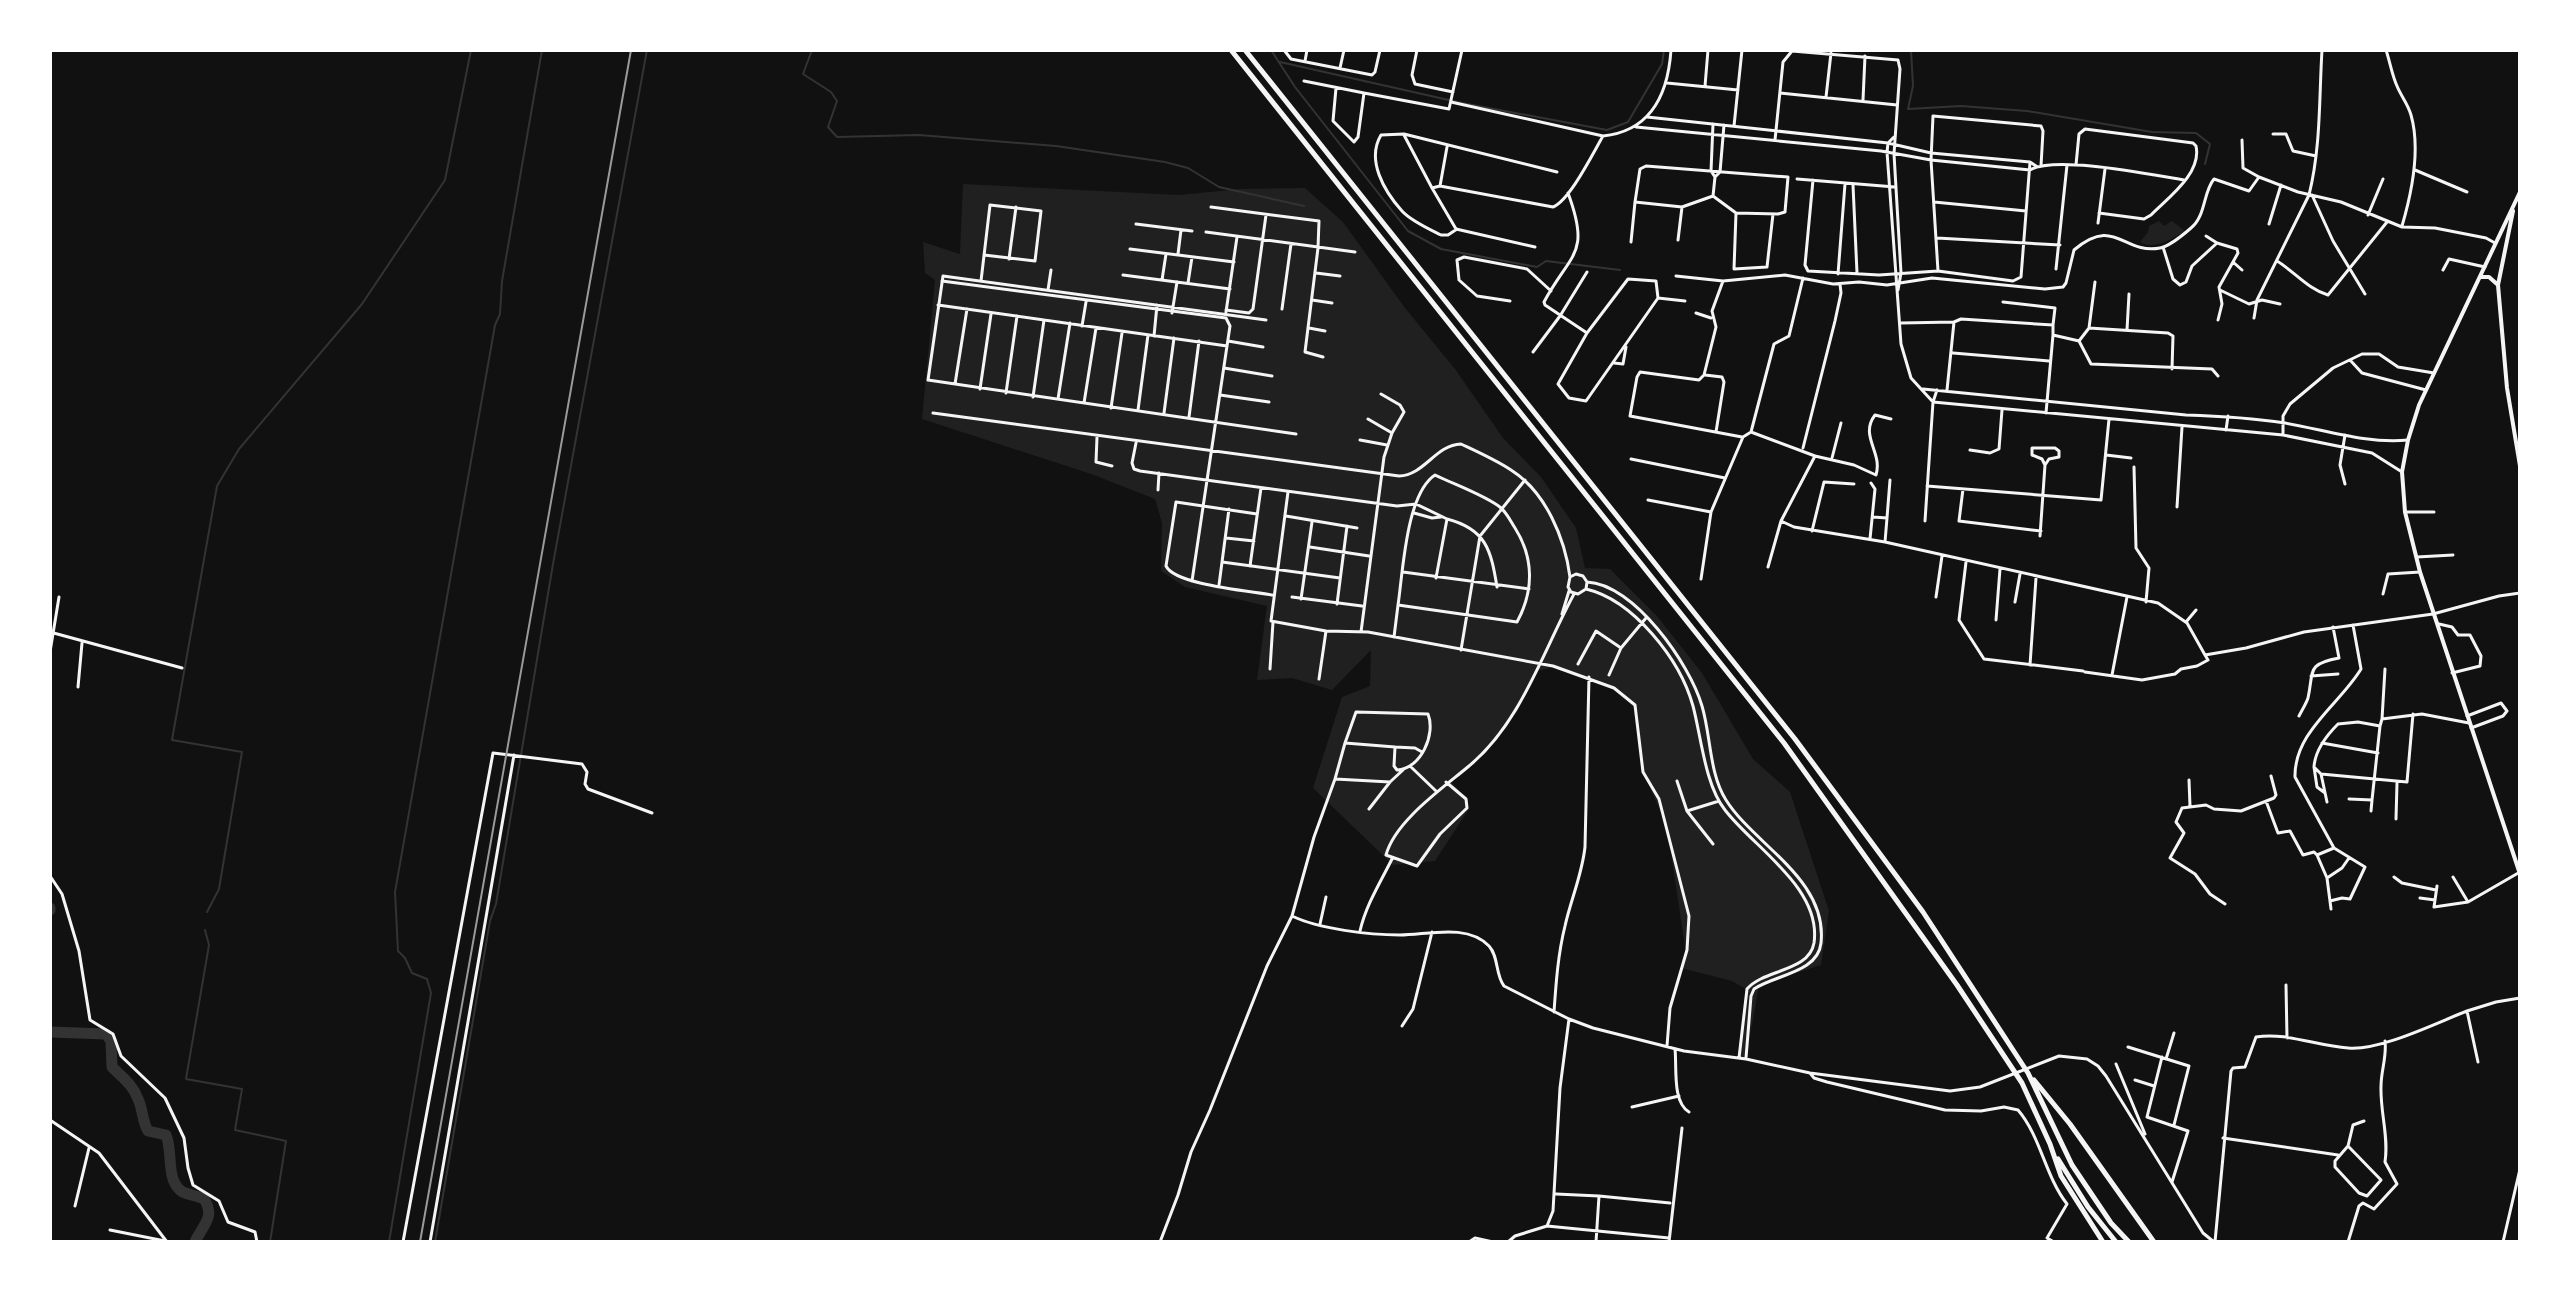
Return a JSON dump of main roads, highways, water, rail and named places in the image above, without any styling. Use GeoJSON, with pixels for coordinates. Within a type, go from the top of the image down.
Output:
{"type":"FeatureCollection","features":[{"type":"Feature","properties":{"kind":"highway"},"geometry":{"type":"LineString","coordinates":[[1231,50],[1784,743],[1957,985],[2022,1083],[2061,1176],[2103,1242]]}},
{"type":"Feature","properties":{"kind":"highway"},"geometry":{"type":"LineString","coordinates":[[1245,50],[1795,739],[1923,912],[2028,1073],[2070,1124],[2154,1242]]}},
{"type":"Feature","properties":{"kind":"highway"},"geometry":{"type":"LineString","coordinates":[[2520,194],[2426,390],[2408,440],[2402,472],[2405,512],[2420,572],[2520,873]]}},
{"type":"Feature","properties":{"kind":"highway"},"geometry":{"type":"LineString","coordinates":[[2515,204],[2498,285],[2510,418],[2520,466]]}},
{"type":"Feature","properties":{"kind":"highway"},"geometry":{"type":"LineString","coordinates":[[2481,277],[2489,277],[2498,285]]}},
{"type":"Feature","properties":{"kind":"highway"},"geometry":{"type":"LineString","coordinates":[[2028,1073],[2072,1165],[2111,1223],[2129,1242]]}},
{"type":"Feature","properties":{"kind":"highway"},"geometry":{"type":"LineString","coordinates":[[2050,1144],[2088,1207],[2116,1242]]}},
{"type":"Feature","properties":{"kind":"waterway"},"geometry":{"type":"LineString","coordinates":[[207,912],[219,889],[242,752],[172,740],[217,486],[239,449],[362,304],[445,180],[471,50]]}},
{"type":"Feature","properties":{"kind":"waterway"},"geometry":{"type":"LineString","coordinates":[[389,1242],[431,993],[427,979],[412,973],[398,951],[395,892],[495,325],[500,314],[502,281],[542,50]]}},
{"type":"Feature","properties":{"kind":"waterway"},"geometry":{"type":"LineString","coordinates":[[435,1242],[553,564],[647,50]]}},
{"type":"Feature","properties":{"kind":"waterway"},"geometry":{"type":"LineString","coordinates":[[812,50],[803,74],[831,92],[837,101],[828,127],[837,137],[919,135],[1056,146],[1165,162],[1188,168],[1219,187],[1304,206]]}},
{"type":"Feature","properties":{"kind":"waterway"},"geometry":{"type":"LineString","coordinates":[[1271,50],[1295,87],[1408,231],[1441,249],[1537,267],[1546,261],[1620,270]]}},
{"type":"Feature","properties":{"kind":"waterway"},"geometry":{"type":"LineString","coordinates":[[1280,62],[1462,103],[1607,130],[1628,122],[1662,64],[1664,50]]}},
{"type":"Feature","properties":{"kind":"waterway"},"geometry":{"type":"LineString","coordinates":[[1911,50],[1913,86],[1908,109],[1961,106],[2027,111],[2152,132],[2196,133],[2210,144],[2205,164]]}},
{"type":"Feature","properties":{"kind":"waterway"},"geometry":{"type":"LineString","coordinates":[[205,930],[209,945],[186,1079],[242,1089],[235,1130],[286,1141],[270,1242]]}},
{"type":"Feature","properties":{"kind":"waterway"},"geometry":{"type":"LineString","coordinates":[[50,1032],[106,1034],[111,1041],[112,1067],[136,1094],[148,1131],[166,1135],[176,1185],[182,1192],[204,1199],[207,1205],[207,1221],[195,1242]]}},
{"type":"Feature","properties":{"kind":"railway"},"geometry":{"type":"LineString","coordinates":[[420,1242],[631,50]]}}]}
